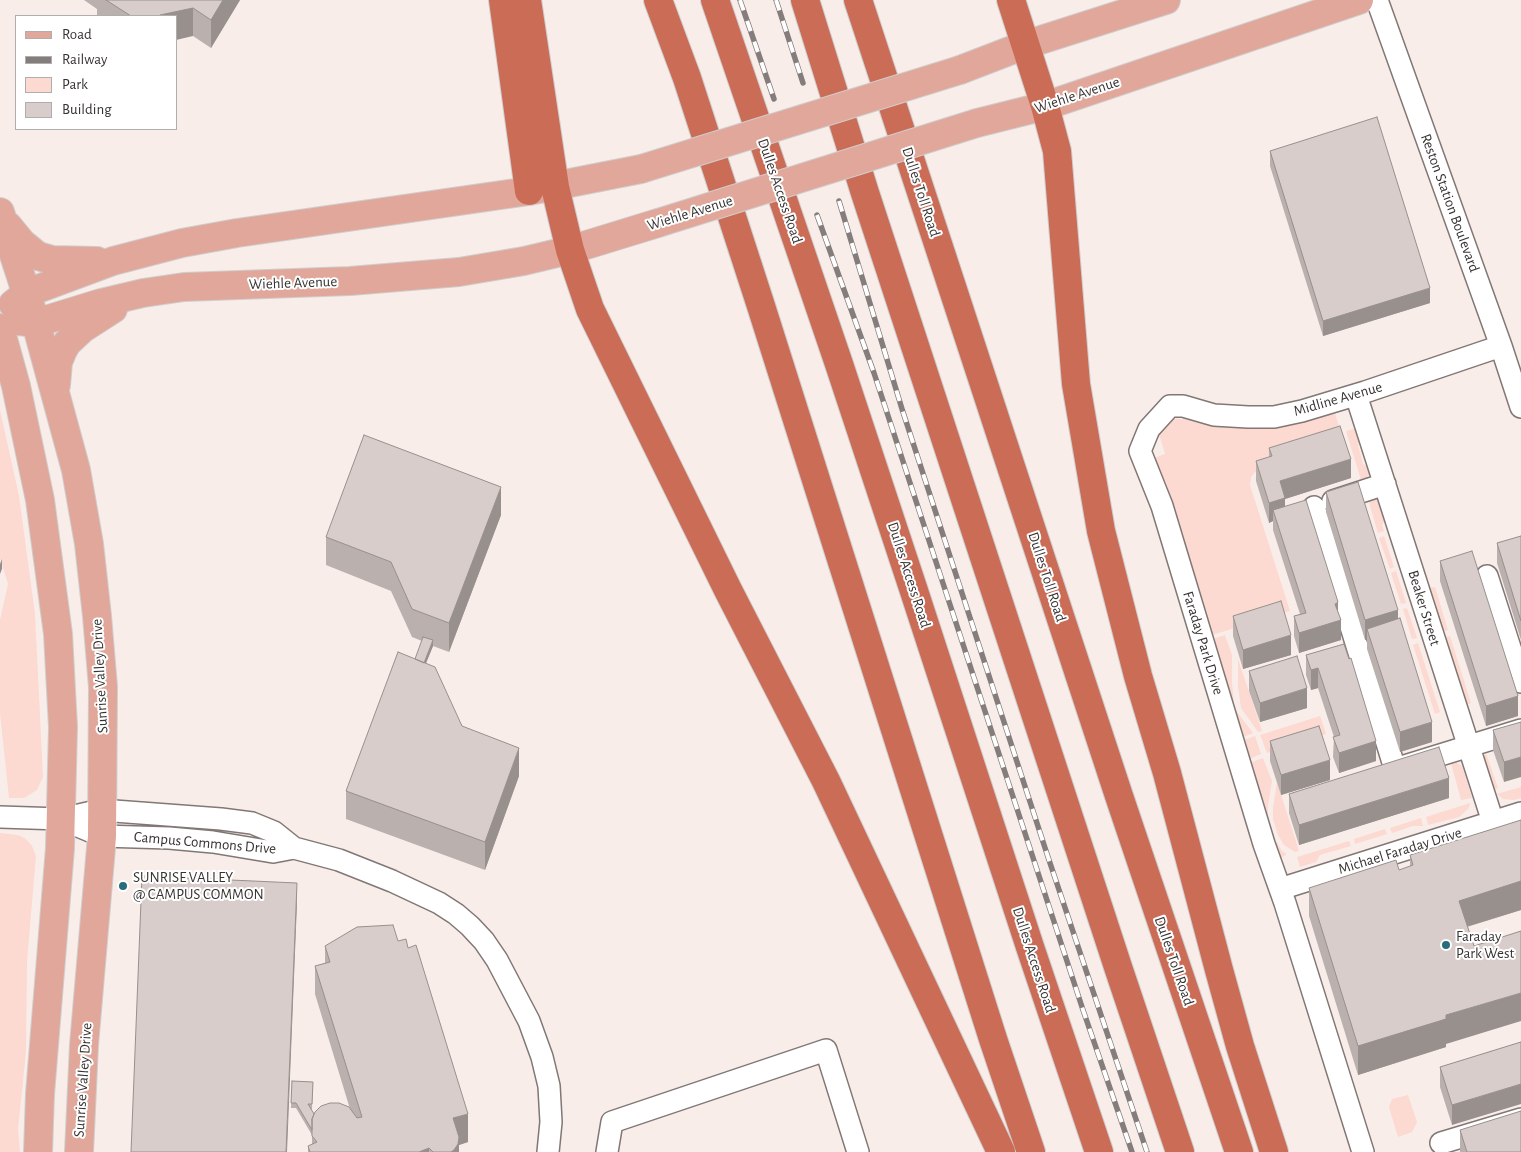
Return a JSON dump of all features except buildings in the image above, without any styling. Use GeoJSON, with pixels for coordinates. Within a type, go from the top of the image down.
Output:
{"type":"FeatureCollection","features":[{"type":"Feature","properties":{"kind":"highway"},"geometry":{"type":"LineString","coordinates":[[503,0],[542,189],[570,250],[590,309],[728,590],[826,781],[1001,1152]]}},
{"type":"Feature","properties":{"kind":"highway"},"geometry":{"type":"LineString","coordinates":[[527,0],[542,189]]}},
{"type":"Feature","properties":{"kind":"highway"},"geometry":{"type":"LineString","coordinates":[[658,0],[687,78],[755,287],[990,1030],[1031,1152]]}},
{"type":"Feature","properties":{"kind":"highway","name":"Dulles Access Road"},"geometry":{"type":"LineString","coordinates":[[715,0],[842,374],[1099,1152]]}},
{"type":"Feature","properties":{"kind":"highway"},"geometry":{"type":"LineString","coordinates":[[805,0],[865,193],[1180,1152]]}},
{"type":"Feature","properties":{"kind":"highway","name":"Dulles Toll Road"},"geometry":{"type":"LineString","coordinates":[[858,0],[1122,805],[1240,1152]]}},
{"type":"Feature","properties":{"kind":"highway"},"geometry":{"type":"LineString","coordinates":[[1011,0],[1058,151],[1076,384],[1101,531],[1138,676],[1167,773],[1219,970],[1274,1152]]}},
{"type":"Feature","properties":{"kind":"main road","name":"Wiehle Avenue"},"geometry":{"type":"LineString","coordinates":[[0,317],[27,293],[113,261],[182,243],[237,233],[542,189],[641,169],[960,70],[1025,45],[1166,0]]}},
{"type":"Feature","properties":{"kind":"main road","name":"Wiehle Avenue"},"geometry":{"type":"LineString","coordinates":[[0,317],[36,323],[101,303],[143,293],[184,287],[350,281],[449,273],[524,261],[570,250],[977,123],[1045,106],[1359,0]]}},
{"type":"Feature","properties":{"kind":"main road"},"geometry":{"type":"LineString","coordinates":[[1,216],[22,243],[38,256],[69,262],[113,261]]}},
{"type":"Feature","properties":{"kind":"main road","name":"Sunrise Valley Drive"},"geometry":{"type":"LineString","coordinates":[[1,216],[36,323],[76,470],[89,544],[97,616],[102,687],[100,875],[84,1045],[79,1152]]}},
{"type":"Feature","properties":{"kind":"main road"},"geometry":{"type":"LineString","coordinates":[[55,390],[58,362],[63,350],[71,339],[82,328],[98,317],[143,293]]}},
{"type":"Feature","properties":{"kind":"main road"},"geometry":{"type":"LineString","coordinates":[[0,328],[16,386],[40,500],[56,616],[63,727],[61,820],[41,1085],[38,1152]]}},
{"type":"Feature","properties":{"kind":"street","name":"Reston Station Boulevard"},"geometry":{"type":"LineString","coordinates":[[1377,0],[1521,407]]}},
{"type":"Feature","properties":{"kind":"street","name":"Midline Avenue"},"geometry":{"type":"LineString","coordinates":[[1170,406],[1183,406],[1214,415],[1274,417],[1356,395],[1501,346]]}},
{"type":"Feature","properties":{"kind":"street","name":"Beaker Street"},"geometry":{"type":"LineString","coordinates":[[1356,395],[1468,746],[1507,822]]}},
{"type":"Feature","properties":{"kind":"street","name":"Faraday Park Drive"},"geometry":{"type":"LineString","coordinates":[[1170,406],[1149,429],[1140,452],[1162,506],[1261,836],[1280,889],[1307,943],[1363,1152]]}},
{"type":"Feature","properties":{"kind":"street"},"geometry":{"type":"LineString","coordinates":[[1385,484],[1305,509],[1348,654],[1386,772],[1521,730]]}},
{"type":"Feature","properties":{"kind":"street"},"geometry":{"type":"LineString","coordinates":[[1487,576],[1521,682]]}},
{"type":"Feature","properties":{"kind":"street","name":"Campus Commons Drive"},"geometry":{"type":"LineString","coordinates":[[0,817],[101,823],[222,819],[252,823],[274,832],[294,848],[339,860],[392,881],[456,914],[484,941],[510,982],[529,1021],[542,1057],[549,1086],[551,1122],[548,1152]]}},
{"type":"Feature","properties":{"kind":"street","name":"Michael Faraday Drive"},"geometry":{"type":"LineString","coordinates":[[1280,889],[1507,822]]}},
{"type":"Feature","properties":{"kind":"street"},"geometry":{"type":"LineString","coordinates":[[607,1152],[612,1122],[826,1050],[858,1152]]}},
{"type":"Feature","properties":{"kind":"street"},"geometry":{"type":"LineString","coordinates":[[1441,1143],[1521,1118]]}},
{"type":"Feature","properties":{"kind":"green space"},"geometry":{"type":"Polygon","coordinates":[[[0,410],[19,496],[35,614],[43,777],[37,790],[24,798],[9,798],[0,713],[0,620],[8,584],[0,558],[0,410]]]}},
{"type":"Feature","properties":{"kind":"green space"},"geometry":{"type":"Polygon","coordinates":[[[1335,413],[1343,440],[1260,466],[1251,477],[1250,485],[1290,611],[1212,635],[1167,485],[1154,458],[1165,454],[1160,437],[1154,438],[1166,423],[1174,419],[1188,419],[1213,425],[1258,429],[1271,428],[1335,413]]]}},
{"type":"Feature","properties":{"kind":"green space"},"geometry":{"type":"Polygon","coordinates":[[[1357,428],[1360,439],[1358,445],[1363,464],[1369,468],[1370,473],[1367,478],[1361,480],[1346,431],[1357,428]]]}},
{"type":"Feature","properties":{"kind":"green space"},"geometry":{"type":"Polygon","coordinates":[[[1373,497],[1378,500],[1385,520],[1382,525],[1384,531],[1378,533],[1368,499],[1373,497]]]}},
{"type":"Feature","properties":{"kind":"green space"},"geometry":{"type":"Polygon","coordinates":[[[1384,536],[1394,567],[1390,569],[1379,538],[1384,536]]]}},
{"type":"Feature","properties":{"kind":"green space"},"geometry":{"type":"Polygon","coordinates":[[[1396,571],[1406,603],[1401,604],[1391,573],[1396,571]]]}},
{"type":"Feature","properties":{"kind":"green space"},"geometry":{"type":"Polygon","coordinates":[[[1435,587],[1448,630],[1443,632],[1429,588],[1435,587]]]}},
{"type":"Feature","properties":{"kind":"green space"},"geometry":{"type":"Polygon","coordinates":[[[1407,608],[1417,638],[1412,639],[1403,609],[1407,608]]]}},
{"type":"Feature","properties":{"kind":"green space"},"geometry":{"type":"Polygon","coordinates":[[[1225,635],[1232,655],[1234,705],[1253,733],[1241,738],[1213,639],[1225,635]]]}},
{"type":"Feature","properties":{"kind":"green space"},"geometry":{"type":"Polygon","coordinates":[[[1450,636],[1471,703],[1466,705],[1445,637],[1450,636]]]}},
{"type":"Feature","properties":{"kind":"green space"},"geometry":{"type":"Polygon","coordinates":[[[1418,643],[1440,712],[1435,714],[1413,645],[1418,643]]]}},
{"type":"Feature","properties":{"kind":"green space"},"geometry":{"type":"Polygon","coordinates":[[[1238,659],[1262,731],[1258,732],[1241,708],[1238,686],[1238,659]]]}},
{"type":"Feature","properties":{"kind":"green space"},"geometry":{"type":"Polygon","coordinates":[[[1320,716],[1326,734],[1267,753],[1260,735],[1320,716]]]}},
{"type":"Feature","properties":{"kind":"green space"},"geometry":{"type":"Polygon","coordinates":[[[1255,736],[1261,754],[1249,759],[1242,741],[1255,736]]]}},
{"type":"Feature","properties":{"kind":"green space"},"geometry":{"type":"Polygon","coordinates":[[[1486,753],[1498,788],[1494,790],[1483,761],[1486,753]]]}},
{"type":"Feature","properties":{"kind":"green space"},"geometry":{"type":"Polygon","coordinates":[[[1263,758],[1272,781],[1268,819],[1273,836],[1282,851],[1287,854],[1279,859],[1249,763],[1263,758]]]}},
{"type":"Feature","properties":{"kind":"green space"},"geometry":{"type":"Polygon","coordinates":[[[1456,762],[1462,766],[1472,798],[1461,800],[1451,763],[1456,762]]]}},
{"type":"Feature","properties":{"kind":"green space"},"geometry":{"type":"Polygon","coordinates":[[[1277,782],[1299,851],[1295,852],[1284,845],[1278,835],[1273,819],[1277,782]]]}},
{"type":"Feature","properties":{"kind":"green space"},"geometry":{"type":"Polygon","coordinates":[[[1521,787],[1521,798],[1514,800],[1503,799],[1497,794],[1521,787]]]}},
{"type":"Feature","properties":{"kind":"green space"},"geometry":{"type":"Polygon","coordinates":[[[1470,803],[1469,808],[1459,817],[1428,825],[1426,817],[1470,803]]]}},
{"type":"Feature","properties":{"kind":"green space"},"geometry":{"type":"Polygon","coordinates":[[[1421,818],[1423,826],[1413,826],[1392,833],[1390,828],[1421,818]]]}},
{"type":"Feature","properties":{"kind":"green space"},"geometry":{"type":"Polygon","coordinates":[[[1385,829],[1387,834],[1355,844],[1354,839],[1385,829]]]}},
{"type":"Feature","properties":{"kind":"green space"},"geometry":{"type":"Polygon","coordinates":[[[0,833],[18,835],[26,839],[32,846],[36,856],[27,961],[26,1052],[18,1129],[20,1152],[0,1152],[0,833]]]}},
{"type":"Feature","properties":{"kind":"green space"},"geometry":{"type":"Polygon","coordinates":[[[1349,841],[1351,846],[1320,855],[1316,862],[1300,867],[1297,857],[1349,841]]]}},
{"type":"Feature","properties":{"kind":"green space"},"geometry":{"type":"Polygon","coordinates":[[[1408,1095],[1417,1122],[1412,1132],[1398,1137],[1389,1107],[1392,1099],[1408,1095]]]}},
{"type":"Feature","properties":{"kind":"railway"},"geometry":{"type":"LineString","coordinates":[[740,0],[774,99]]}},
{"type":"Feature","properties":{"kind":"railway"},"geometry":{"type":"LineString","coordinates":[[776,0],[803,83]]}},
{"type":"Feature","properties":{"kind":"railway"},"geometry":{"type":"LineString","coordinates":[[839,201],[902,409],[1048,857],[1147,1152]]}},
{"type":"Feature","properties":{"kind":"railway"},"geometry":{"type":"LineString","coordinates":[[817,215],[874,373],[1083,1010],[1132,1152]]}},
{"type":"Feature","properties":{"kind":"place","name":"SUNRISE VALLEY @ CAMPUS COMMON"},"geometry":{"type":"Point","coordinates":[123,886]}},
{"type":"Feature","properties":{"kind":"place","name":"Faraday Park West"},"geometry":{"type":"Point","coordinates":[1446,945]}}]}
